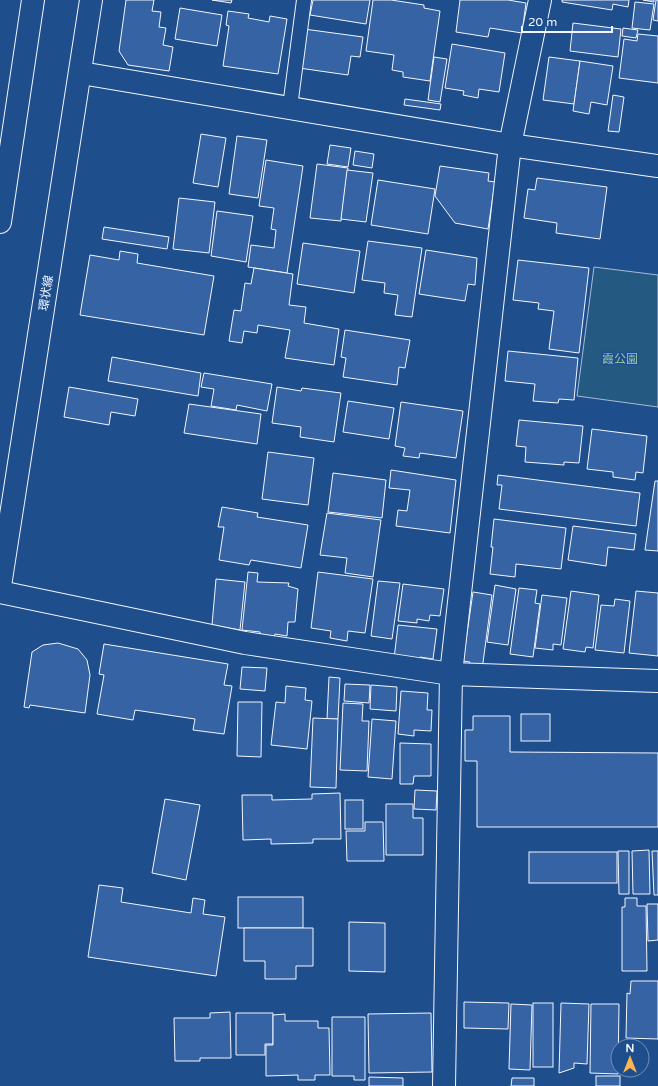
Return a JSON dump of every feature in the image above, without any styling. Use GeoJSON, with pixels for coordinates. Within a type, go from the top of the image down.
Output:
{"type":"FeatureCollection","features":[{"type":"Feature","properties":{"kind":"street"},"geometry":{"type":"LineString","coordinates":[[0,222],[34,0]]}},
{"type":"Feature","properties":{"kind":"street","name":"環状線"},"geometry":{"type":"LineString","coordinates":[[0,586],[81,73],[91,0]]}},
{"type":"Feature","properties":{"kind":"street"},"geometry":{"type":"LineString","coordinates":[[444,1086],[451,674],[510,145],[540,0]]}},
{"type":"Feature","properties":{"kind":"street"},"geometry":{"type":"LineString","coordinates":[[81,73],[510,145],[658,166]]}},
{"type":"Feature","properties":{"kind":"street"},"geometry":{"type":"LineString","coordinates":[[0,592],[245,643],[451,674],[658,681]]}},
{"type":"Feature","properties":{"kind":"lane"},"geometry":{"type":"LineString","coordinates":[[290,107],[304,0]]}},
{"type":"Feature","properties":{"kind":"green space","name":"霞公園"},"geometry":{"type":"Polygon","coordinates":[[[594,267],[658,275],[658,407],[577,396],[594,267]]]}},
{"type":"Feature","properties":{"kind":"building"},"geometry":{"type":"Polygon","coordinates":[[[126,0],[154,0],[152,11],[161,12],[159,27],[166,28],[163,45],[173,47],[169,71],[128,65],[119,51],[126,0]]]}},
{"type":"Feature","properties":{"kind":"building"},"geometry":{"type":"Polygon","coordinates":[[[212,0],[232,0],[231,3],[212,0]]]}},
{"type":"Feature","properties":{"kind":"building"},"geometry":{"type":"Polygon","coordinates":[[[313,0],[370,0],[366,24],[310,15],[313,0]]]}},
{"type":"Feature","properties":{"kind":"building"},"geometry":{"type":"Polygon","coordinates":[[[373,0],[391,0],[424,5],[424,8],[440,11],[430,81],[403,77],[403,72],[392,70],[394,55],[366,51],[373,0]]]}},
{"type":"Feature","properties":{"kind":"building"},"geometry":{"type":"Polygon","coordinates":[[[460,0],[508,0],[526,3],[522,33],[490,28],[488,37],[456,32],[460,0]]]}},
{"type":"Feature","properties":{"kind":"building"},"geometry":{"type":"Polygon","coordinates":[[[562,0],[629,0],[628,7],[613,4],[612,10],[562,2],[562,0]]]}},
{"type":"Feature","properties":{"kind":"building"},"geometry":{"type":"Polygon","coordinates":[[[643,0],[654,0],[654,2],[643,0]]]}},
{"type":"Feature","properties":{"kind":"building"},"geometry":{"type":"Polygon","coordinates":[[[656,0],[658,0],[658,21],[653,20],[656,0]]]}},
{"type":"Feature","properties":{"kind":"building"},"geometry":{"type":"Polygon","coordinates":[[[635,2],[654,4],[650,30],[632,28],[635,2]]]}},
{"type":"Feature","properties":{"kind":"building"},"geometry":{"type":"Polygon","coordinates":[[[180,8],[222,15],[217,46],[175,39],[180,8]]]}},
{"type":"Feature","properties":{"kind":"building"},"geometry":{"type":"Polygon","coordinates":[[[228,11],[249,14],[248,18],[269,22],[270,16],[287,19],[278,74],[223,66],[229,26],[226,25],[228,11]]]}},
{"type":"Feature","properties":{"kind":"building"},"geometry":{"type":"Polygon","coordinates":[[[573,23],[621,29],[618,57],[570,51],[573,23]]]}},
{"type":"Feature","properties":{"kind":"building"},"geometry":{"type":"Polygon","coordinates":[[[623,28],[638,30],[636,38],[622,36],[623,28]]]}},
{"type":"Feature","properties":{"kind":"building"},"geometry":{"type":"Polygon","coordinates":[[[304,29],[363,37],[360,57],[351,56],[348,75],[299,68],[304,29]]]}},
{"type":"Feature","properties":{"kind":"building"},"geometry":{"type":"Polygon","coordinates":[[[638,34],[658,36],[658,83],[619,78],[624,39],[637,41],[638,34]]]}},
{"type":"Feature","properties":{"kind":"building"},"geometry":{"type":"Polygon","coordinates":[[[452,44],[505,53],[499,92],[479,89],[478,98],[463,95],[464,91],[445,88],[452,44]]]}},
{"type":"Feature","properties":{"kind":"building"},"geometry":{"type":"Polygon","coordinates":[[[434,57],[447,59],[440,102],[428,100],[434,57]]]}},
{"type":"Feature","properties":{"kind":"building"},"geometry":{"type":"Polygon","coordinates":[[[549,57],[580,61],[574,104],[543,100],[549,57]]]}},
{"type":"Feature","properties":{"kind":"building"},"geometry":{"type":"Polygon","coordinates":[[[580,61],[613,66],[607,105],[591,102],[589,114],[573,111],[580,61]]]}},
{"type":"Feature","properties":{"kind":"building"},"geometry":{"type":"Polygon","coordinates":[[[613,95],[624,97],[619,132],[608,131],[613,95]]]}},
{"type":"Feature","properties":{"kind":"building"},"geometry":{"type":"Polygon","coordinates":[[[405,99],[441,104],[440,110],[404,105],[405,99]]]}},
{"type":"Feature","properties":{"kind":"building"},"geometry":{"type":"Polygon","coordinates":[[[201,134],[226,138],[218,187],[193,183],[201,134]]]}},
{"type":"Feature","properties":{"kind":"building"},"geometry":{"type":"Polygon","coordinates":[[[237,136],[267,140],[258,198],[229,194],[237,136]]]}},
{"type":"Feature","properties":{"kind":"building"},"geometry":{"type":"Polygon","coordinates":[[[330,145],[351,148],[348,167],[327,164],[330,145]]]}},
{"type":"Feature","properties":{"kind":"building"},"geometry":{"type":"Polygon","coordinates":[[[355,151],[374,154],[372,168],[353,165],[355,151]]]}},
{"type":"Feature","properties":{"kind":"building"},"geometry":{"type":"Polygon","coordinates":[[[266,160],[303,166],[287,273],[248,267],[251,245],[274,248],[276,230],[271,229],[274,208],[259,206],[266,160]]]}},
{"type":"Feature","properties":{"kind":"building"},"geometry":{"type":"Polygon","coordinates":[[[317,164],[348,168],[341,221],[310,218],[317,164]]]}},
{"type":"Feature","properties":{"kind":"building"},"geometry":{"type":"Polygon","coordinates":[[[440,166],[489,173],[488,181],[495,182],[488,229],[455,223],[435,196],[440,166]]]}},
{"type":"Feature","properties":{"kind":"building"},"geometry":{"type":"Polygon","coordinates":[[[347,170],[373,173],[366,222],[341,219],[347,170]]]}},
{"type":"Feature","properties":{"kind":"building"},"geometry":{"type":"Polygon","coordinates":[[[537,178],[607,187],[600,239],[556,233],[557,223],[524,218],[528,189],[535,190],[537,178]]]}},
{"type":"Feature","properties":{"kind":"building"},"geometry":{"type":"Polygon","coordinates":[[[378,180],[435,189],[428,234],[371,225],[378,180]]]}},
{"type":"Feature","properties":{"kind":"building"},"geometry":{"type":"Polygon","coordinates":[[[179,198],[215,202],[209,253],[173,249],[179,198]]]}},
{"type":"Feature","properties":{"kind":"building"},"geometry":{"type":"Polygon","coordinates":[[[217,211],[253,216],[246,262],[211,256],[217,211]]]}},
{"type":"Feature","properties":{"kind":"building"},"geometry":{"type":"Polygon","coordinates":[[[104,227],[169,237],[167,249],[102,239],[104,227]]]}},
{"type":"Feature","properties":{"kind":"building"},"geometry":{"type":"Polygon","coordinates":[[[368,241],[422,248],[412,317],[395,315],[398,295],[384,293],[385,283],[362,280],[368,241]]]}},
{"type":"Feature","properties":{"kind":"building"},"geometry":{"type":"Polygon","coordinates":[[[303,243],[360,251],[354,293],[297,284],[303,243]]]}},
{"type":"Feature","properties":{"kind":"building"},"geometry":{"type":"Polygon","coordinates":[[[426,250],[477,258],[475,285],[468,284],[465,301],[419,294],[426,250]]]}},
{"type":"Feature","properties":{"kind":"building"},"geometry":{"type":"Polygon","coordinates":[[[120,251],[138,254],[137,263],[214,276],[204,335],[80,315],[90,255],[119,260],[120,251]]]}},
{"type":"Feature","properties":{"kind":"building"},"geometry":{"type":"Polygon","coordinates":[[[518,260],[589,268],[579,353],[549,349],[554,311],[538,309],[539,303],[513,300],[518,260]]]}},
{"type":"Feature","properties":{"kind":"building"},"geometry":{"type":"Polygon","coordinates":[[[254,268],[293,274],[289,305],[306,307],[304,323],[339,329],[334,365],[285,358],[290,330],[258,325],[257,333],[244,331],[242,343],[229,341],[234,310],[241,311],[245,283],[251,284],[254,268]]]}},
{"type":"Feature","properties":{"kind":"building"},"geometry":{"type":"Polygon","coordinates":[[[345,330],[410,340],[405,368],[399,367],[397,385],[343,377],[346,358],[341,357],[345,330]]]}},
{"type":"Feature","properties":{"kind":"building"},"geometry":{"type":"Polygon","coordinates":[[[508,351],[578,358],[574,400],[559,399],[558,403],[533,401],[535,384],[505,381],[508,351]]]}},
{"type":"Feature","properties":{"kind":"building"},"geometry":{"type":"Polygon","coordinates":[[[112,357],[201,373],[198,396],[108,381],[112,357]]]}},
{"type":"Feature","properties":{"kind":"building"},"geometry":{"type":"Polygon","coordinates":[[[204,373],[272,384],[267,411],[237,405],[236,410],[211,406],[214,389],[201,387],[204,373]]]}},
{"type":"Feature","properties":{"kind":"building"},"geometry":{"type":"Polygon","coordinates":[[[69,387],[138,399],[135,416],[111,412],[109,425],[64,417],[69,387]]]}},
{"type":"Feature","properties":{"kind":"building"},"geometry":{"type":"Polygon","coordinates":[[[277,387],[301,391],[302,388],[341,393],[334,442],[300,437],[301,427],[272,423],[277,387]]]}},
{"type":"Feature","properties":{"kind":"building"},"geometry":{"type":"Polygon","coordinates":[[[348,401],[394,408],[389,439],[343,432],[348,401]]]}},
{"type":"Feature","properties":{"kind":"building"},"geometry":{"type":"Polygon","coordinates":[[[401,402],[463,411],[456,458],[420,453],[419,458],[403,456],[405,448],[395,446],[401,402]]]}},
{"type":"Feature","properties":{"kind":"building"},"geometry":{"type":"Polygon","coordinates":[[[189,404],[261,414],[257,444],[184,433],[189,404]]]}},
{"type":"Feature","properties":{"kind":"building"},"geometry":{"type":"Polygon","coordinates":[[[519,420],[583,426],[579,463],[564,462],[564,465],[525,462],[526,447],[516,446],[519,420]]]}},
{"type":"Feature","properties":{"kind":"building"},"geometry":{"type":"Polygon","coordinates":[[[592,429],[647,436],[643,473],[636,472],[635,480],[613,477],[613,472],[587,469],[592,429]]]}},
{"type":"Feature","properties":{"kind":"building"},"geometry":{"type":"Polygon","coordinates":[[[268,452],[314,458],[308,505],[262,499],[268,452]]]}},
{"type":"Feature","properties":{"kind":"building"},"geometry":{"type":"Polygon","coordinates":[[[391,470],[456,480],[450,533],[396,526],[398,510],[407,511],[410,490],[389,488],[391,470]]]}},
{"type":"Feature","properties":{"kind":"building"},"geometry":{"type":"Polygon","coordinates":[[[333,473],[386,480],[382,518],[328,512],[333,473]]]}},
{"type":"Feature","properties":{"kind":"building"},"geometry":{"type":"Polygon","coordinates":[[[498,475],[640,493],[636,526],[499,509],[502,485],[497,485],[498,475]]]}},
{"type":"Feature","properties":{"kind":"building"},"geometry":{"type":"Polygon","coordinates":[[[655,481],[658,481],[658,551],[645,550],[655,481]]]}},
{"type":"Feature","properties":{"kind":"building"},"geometry":{"type":"Polygon","coordinates":[[[222,507],[258,513],[257,517],[308,525],[301,568],[251,560],[249,565],[219,560],[224,527],[218,527],[222,507]]]}},
{"type":"Feature","properties":{"kind":"building"},"geometry":{"type":"Polygon","coordinates":[[[327,513],[381,520],[373,577],[345,573],[347,558],[320,555],[327,513]]]}},
{"type":"Feature","properties":{"kind":"building"},"geometry":{"type":"Polygon","coordinates":[[[494,519],[566,528],[561,569],[516,564],[515,577],[490,574],[494,519]]]}},
{"type":"Feature","properties":{"kind":"building"},"geometry":{"type":"Polygon","coordinates":[[[573,526],[636,534],[634,550],[608,547],[606,566],[568,560],[573,526]]]}},
{"type":"Feature","properties":{"kind":"building"},"geometry":{"type":"Polygon","coordinates":[[[248,572],[258,573],[257,582],[289,583],[288,586],[298,589],[295,622],[288,622],[287,636],[275,634],[274,637],[260,636],[260,632],[242,630],[248,572]]]}},
{"type":"Feature","properties":{"kind":"building"},"geometry":{"type":"Polygon","coordinates":[[[318,572],[373,579],[365,633],[348,631],[347,641],[330,638],[331,631],[311,628],[318,572]]]}},
{"type":"Feature","properties":{"kind":"building"},"geometry":{"type":"Polygon","coordinates":[[[216,579],[245,582],[240,630],[212,625],[216,579]]]}},
{"type":"Feature","properties":{"kind":"building"},"geometry":{"type":"Polygon","coordinates":[[[378,581],[400,583],[392,639],[371,636],[378,581]]]}},
{"type":"Feature","properties":{"kind":"building"},"geometry":{"type":"Polygon","coordinates":[[[403,584],[444,589],[440,616],[430,615],[429,621],[417,619],[417,623],[398,621],[403,584]]]}},
{"type":"Feature","properties":{"kind":"building"},"geometry":{"type":"Polygon","coordinates":[[[495,585],[516,589],[508,645],[487,642],[495,585]]]}},
{"type":"Feature","properties":{"kind":"building"},"geometry":{"type":"Polygon","coordinates":[[[519,588],[537,590],[535,603],[540,604],[533,657],[510,654],[519,588]]]}},
{"type":"Feature","properties":{"kind":"building"},"geometry":{"type":"Polygon","coordinates":[[[571,591],[599,595],[593,648],[586,647],[585,652],[563,649],[571,591]]]}},
{"type":"Feature","properties":{"kind":"building"},"geometry":{"type":"Polygon","coordinates":[[[636,591],[658,593],[658,656],[629,653],[636,591]]]}},
{"type":"Feature","properties":{"kind":"building"},"geometry":{"type":"Polygon","coordinates":[[[473,592],[492,595],[482,670],[469,668],[470,662],[463,661],[473,592]]]}},
{"type":"Feature","properties":{"kind":"building"},"geometry":{"type":"Polygon","coordinates":[[[542,595],[567,598],[561,645],[553,644],[553,650],[535,648],[542,595]]]}},
{"type":"Feature","properties":{"kind":"building"},"geometry":{"type":"Polygon","coordinates":[[[615,599],[630,601],[624,653],[595,650],[601,605],[614,606],[615,599]]]}},
{"type":"Feature","properties":{"kind":"building"},"geometry":{"type":"Polygon","coordinates":[[[398,625],[437,629],[433,659],[420,657],[419,662],[394,659],[398,625]]]}},
{"type":"Feature","properties":{"kind":"building"},"geometry":{"type":"Polygon","coordinates":[[[58,643],[78,649],[87,660],[90,675],[85,713],[30,705],[29,708],[24,707],[32,652],[43,645],[58,643]]]}},
{"type":"Feature","properties":{"kind":"building"},"geometry":{"type":"Polygon","coordinates":[[[104,644],[228,664],[224,685],[232,686],[224,734],[193,730],[195,719],[135,710],[133,720],[97,714],[104,675],[99,674],[104,644]]]}},
{"type":"Feature","properties":{"kind":"building"},"geometry":{"type":"Polygon","coordinates":[[[242,667],[267,668],[265,691],[240,689],[242,667]]]}},
{"type":"Feature","properties":{"kind":"building"},"geometry":{"type":"Polygon","coordinates":[[[329,677],[340,678],[338,719],[327,719],[329,677]]]}},
{"type":"Feature","properties":{"kind":"building"},"geometry":{"type":"Polygon","coordinates":[[[345,684],[370,685],[369,703],[344,701],[345,684]]]}},
{"type":"Feature","properties":{"kind":"building"},"geometry":{"type":"Polygon","coordinates":[[[371,685],[397,687],[396,711],[370,709],[371,685]]]}},
{"type":"Feature","properties":{"kind":"building"},"geometry":{"type":"Polygon","coordinates":[[[286,686],[306,688],[305,700],[312,701],[307,749],[271,745],[276,702],[285,703],[286,686]]]}},
{"type":"Feature","properties":{"kind":"building"},"geometry":{"type":"Polygon","coordinates":[[[401,691],[428,693],[427,710],[432,710],[431,731],[414,730],[414,736],[398,734],[401,691]]]}},
{"type":"Feature","properties":{"kind":"building"},"geometry":{"type":"Polygon","coordinates":[[[238,702],[262,702],[261,757],[237,756],[238,702]]]}},
{"type":"Feature","properties":{"kind":"building"},"geometry":{"type":"Polygon","coordinates":[[[343,703],[363,704],[362,721],[369,721],[367,771],[340,770],[343,703]]]}},
{"type":"Feature","properties":{"kind":"building"},"geometry":{"type":"Polygon","coordinates":[[[521,714],[550,714],[550,741],[521,741],[521,714]]]}},
{"type":"Feature","properties":{"kind":"building"},"geometry":{"type":"Polygon","coordinates":[[[473,716],[510,716],[510,752],[658,753],[658,827],[477,827],[477,761],[465,761],[465,730],[473,730],[473,716]]]}},
{"type":"Feature","properties":{"kind":"building"},"geometry":{"type":"Polygon","coordinates":[[[313,718],[338,719],[336,788],[310,787],[313,718]]]}},
{"type":"Feature","properties":{"kind":"building"},"geometry":{"type":"Polygon","coordinates":[[[372,719],[396,721],[392,779],[368,777],[372,719]]]}},
{"type":"Feature","properties":{"kind":"building"},"geometry":{"type":"Polygon","coordinates":[[[400,743],[431,744],[431,776],[414,776],[413,784],[400,784],[400,743]]]}},
{"type":"Feature","properties":{"kind":"building"},"geometry":{"type":"Polygon","coordinates":[[[415,790],[437,791],[436,810],[414,809],[415,790]]]}},
{"type":"Feature","properties":{"kind":"building"},"geometry":{"type":"Polygon","coordinates":[[[340,793],[341,839],[313,839],[313,843],[271,844],[271,839],[243,840],[242,795],[272,795],[272,800],[312,799],[312,794],[340,793]]]}},
{"type":"Feature","properties":{"kind":"building"},"geometry":{"type":"Polygon","coordinates":[[[165,799],[200,805],[186,880],[152,873],[165,799]]]}},
{"type":"Feature","properties":{"kind":"building"},"geometry":{"type":"Polygon","coordinates":[[[345,800],[363,800],[363,829],[345,829],[345,800]]]}},
{"type":"Feature","properties":{"kind":"building"},"geometry":{"type":"Polygon","coordinates":[[[386,804],[413,804],[413,818],[423,818],[423,855],[386,855],[386,804]]]}},
{"type":"Feature","properties":{"kind":"building"},"geometry":{"type":"Polygon","coordinates":[[[365,822],[383,822],[384,861],[347,861],[346,831],[365,831],[365,822]]]}},
{"type":"Feature","properties":{"kind":"building"},"geometry":{"type":"Polygon","coordinates":[[[649,850],[650,894],[633,894],[632,851],[649,850]]]}},
{"type":"Feature","properties":{"kind":"building"},"geometry":{"type":"Polygon","coordinates":[[[618,851],[629,851],[629,894],[619,894],[618,851]]]}},
{"type":"Feature","properties":{"kind":"building"},"geometry":{"type":"Polygon","coordinates":[[[652,851],[658,851],[658,895],[654,895],[652,851]]]}},
{"type":"Feature","properties":{"kind":"building"},"geometry":{"type":"Polygon","coordinates":[[[529,852],[617,852],[617,883],[529,883],[529,852]]]}},
{"type":"Feature","properties":{"kind":"building"},"geometry":{"type":"Polygon","coordinates":[[[99,885],[123,888],[121,902],[191,913],[193,898],[205,900],[203,914],[225,917],[216,976],[88,957],[99,885]]]}},
{"type":"Feature","properties":{"kind":"building"},"geometry":{"type":"Polygon","coordinates":[[[238,897],[303,897],[303,928],[238,928],[238,897]]]}},
{"type":"Feature","properties":{"kind":"building"},"geometry":{"type":"Polygon","coordinates":[[[625,898],[637,898],[637,906],[646,906],[647,971],[622,971],[622,907],[625,907],[625,898]]]}},
{"type":"Feature","properties":{"kind":"building"},"geometry":{"type":"Polygon","coordinates":[[[647,904],[658,904],[658,940],[648,941],[647,904]]]}},
{"type":"Feature","properties":{"kind":"building"},"geometry":{"type":"Polygon","coordinates":[[[349,922],[385,923],[385,972],[349,971],[349,922]]]}},
{"type":"Feature","properties":{"kind":"building"},"geometry":{"type":"Polygon","coordinates":[[[244,928],[313,928],[313,966],[296,966],[296,979],[265,979],[265,961],[244,961],[244,928]]]}},
{"type":"Feature","properties":{"kind":"building"},"geometry":{"type":"Polygon","coordinates":[[[631,981],[658,981],[658,1039],[626,1038],[627,993],[630,994],[631,981]]]}},
{"type":"Feature","properties":{"kind":"building"},"geometry":{"type":"Polygon","coordinates":[[[464,1002],[509,1003],[508,1029],[464,1028],[464,1002]]]}},
{"type":"Feature","properties":{"kind":"building"},"geometry":{"type":"Polygon","coordinates":[[[533,1003],[553,1003],[553,1067],[533,1067],[533,1003]]]}},
{"type":"Feature","properties":{"kind":"building"},"geometry":{"type":"Polygon","coordinates":[[[561,1003],[589,1004],[587,1064],[574,1063],[574,1068],[559,1073],[561,1003]]]}},
{"type":"Feature","properties":{"kind":"building"},"geometry":{"type":"Polygon","coordinates":[[[511,1004],[532,1005],[530,1070],[509,1069],[511,1004]]]}},
{"type":"Feature","properties":{"kind":"building"},"geometry":{"type":"Polygon","coordinates":[[[591,1004],[619,1004],[619,1038],[610,1038],[610,1074],[590,1073],[591,1004]]]}},
{"type":"Feature","properties":{"kind":"building"},"geometry":{"type":"Polygon","coordinates":[[[230,1012],[231,1058],[200,1058],[200,1061],[175,1061],[174,1018],[210,1018],[210,1013],[230,1012]]]}},
{"type":"Feature","properties":{"kind":"building"},"geometry":{"type":"Polygon","coordinates":[[[236,1013],[273,1013],[273,1044],[265,1044],[265,1055],[236,1055],[236,1013]]]}},
{"type":"Feature","properties":{"kind":"building"},"geometry":{"type":"Polygon","coordinates":[[[431,1013],[432,1072],[369,1073],[368,1014],[431,1013]]]}},
{"type":"Feature","properties":{"kind":"building"},"geometry":{"type":"Polygon","coordinates":[[[285,1014],[285,1021],[318,1021],[318,1028],[329,1028],[330,1075],[315,1075],[315,1080],[298,1080],[298,1075],[266,1076],[266,1045],[273,1045],[273,1015],[285,1014]]]}},
{"type":"Feature","properties":{"kind":"building"},"geometry":{"type":"Polygon","coordinates":[[[332,1017],[365,1017],[365,1080],[354,1080],[354,1076],[332,1076],[332,1017]]]}},
{"type":"Feature","properties":{"kind":"building"},"geometry":{"type":"Polygon","coordinates":[[[596,1076],[620,1078],[620,1086],[596,1086],[596,1076]]]}},
{"type":"Feature","properties":{"kind":"building"},"geometry":{"type":"Polygon","coordinates":[[[369,1077],[403,1078],[403,1086],[369,1086],[369,1077]]]}},
{"type":"Feature","properties":{"kind":"building"},"geometry":{"type":"Polygon","coordinates":[[[512,1078],[534,1078],[534,1086],[511,1086],[512,1078]]]}}]}
